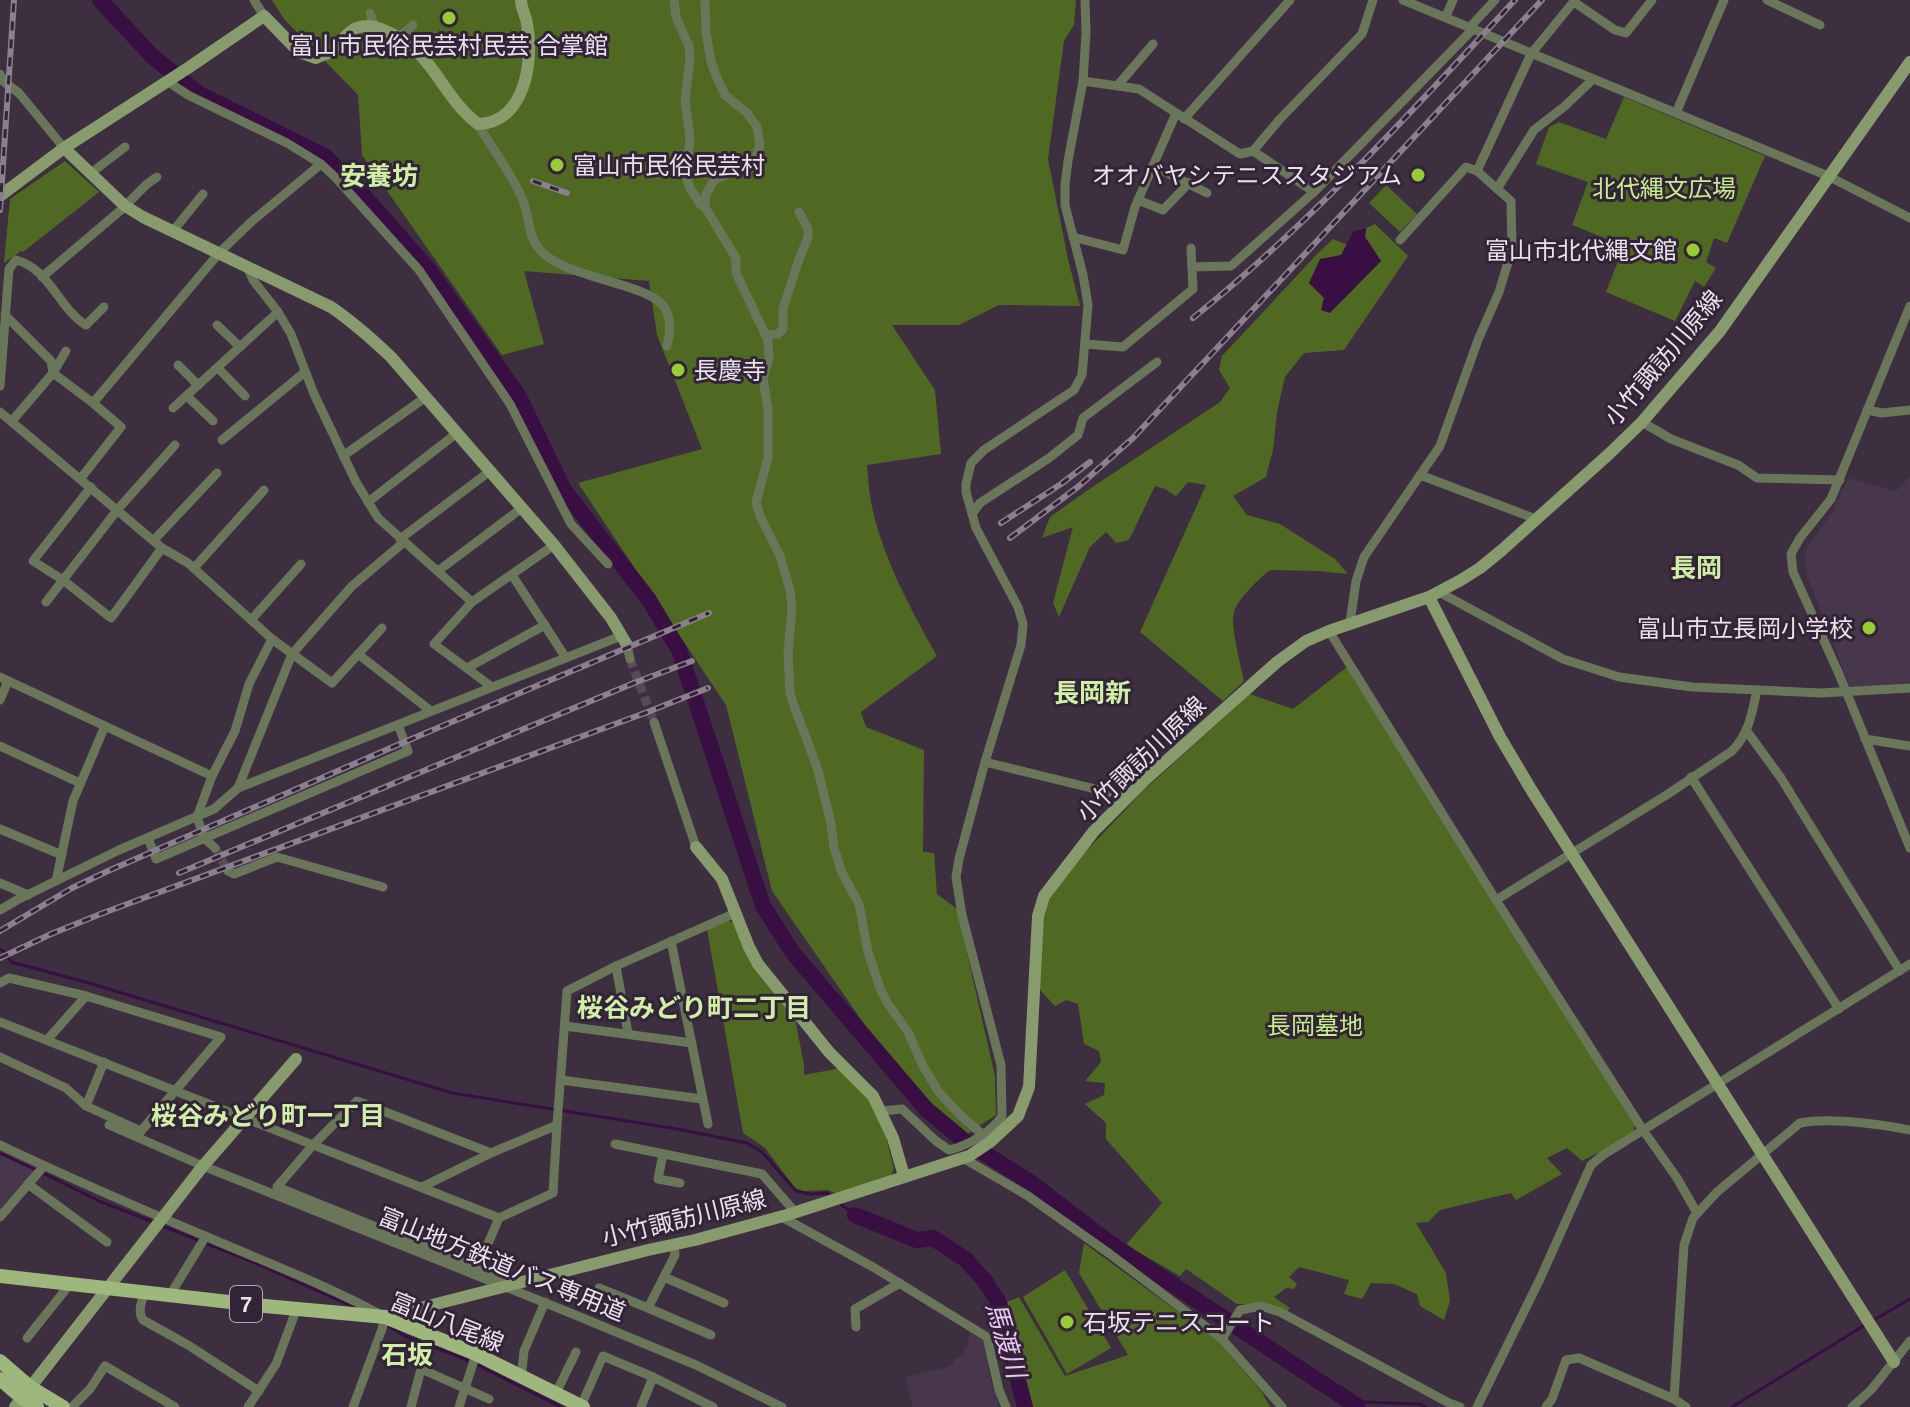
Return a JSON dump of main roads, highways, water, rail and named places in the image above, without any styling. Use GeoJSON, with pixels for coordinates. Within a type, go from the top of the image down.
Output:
{"type":"FeatureCollection","features":[{"type":"Feature","properties":{"kind":"main road","name":"富山八尾線"},"geometry":{"type":"LineString","coordinates":[[0,1276],[385,1317],[476,1354],[582,1406]]}},
{"type":"Feature","properties":{"kind":"main road"},"geometry":{"type":"LineString","coordinates":[[0,1361],[22,1397],[63,1407]]}},
{"type":"Feature","properties":{"kind":"main road"},"geometry":{"type":"LineString","coordinates":[[0,1379],[37,1407]]}},
{"type":"Feature","properties":{"kind":"waterway"},"geometry":{"type":"LineString","coordinates":[[100,0],[152,56],[199,94],[326,157],[429,270],[518,395],[564,490],[649,600],[679,650],[763,906],[793,953],[926,1109],[962,1139],[1033,1184],[1110,1243],[1358,1407]]}},
{"type":"Feature","properties":{"kind":"waterway"},"geometry":{"type":"LineString","coordinates":[[0,949],[11,962],[452,1093],[747,1143],[762,1152],[796,1191],[827,1193],[832,1197]]}},
{"type":"Feature","properties":{"kind":"waterway"},"geometry":{"type":"LineString","coordinates":[[0,1153],[36,1170]]}},
{"type":"Feature","properties":{"kind":"waterway"},"geometry":{"type":"LineString","coordinates":[[43,1173],[99,1201],[153,1222]]}},
{"type":"Feature","properties":{"kind":"waterway"},"geometry":{"type":"LineString","coordinates":[[838,1202],[855,1215]]}},
{"type":"Feature","properties":{"kind":"waterway","name":"馬渡川"},"geometry":{"type":"LineString","coordinates":[[855,1215],[917,1240],[933,1238],[965,1259],[985,1281],[999,1303],[1025,1407]]}},
{"type":"Feature","properties":{"kind":"waterway"},"geometry":{"type":"LineString","coordinates":[[160,1225],[356,1308]]}},
{"type":"Feature","properties":{"kind":"waterway"},"geometry":{"type":"LineString","coordinates":[[1872,1321],[1910,1299]]}},
{"type":"Feature","properties":{"kind":"waterway"},"geometry":{"type":"LineString","coordinates":[[387,1325],[405,1336],[470,1361],[561,1407]]}},
{"type":"Feature","properties":{"kind":"waterway"},"geometry":{"type":"LineString","coordinates":[[1732,1407],[1865,1325]]}},
{"type":"Feature","properties":{"kind":"waterway"},"geometry":{"type":"LineString","coordinates":[[1336,1393],[1341,1387],[1363,1402],[1419,1404],[1426,1407]]}},
{"type":"Feature","properties":{"kind":"tunnel"},"geometry":{"type":"LineString","coordinates":[[630,659],[654,722]]}},
{"type":"Feature","properties":{"kind":"tunnel"},"geometry":{"type":"LineString","coordinates":[[215,848],[228,871]]}},
{"type":"Feature","properties":{"kind":"railway"},"geometry":{"type":"LineString","coordinates":[[0,210],[14,0]]}},
{"type":"Feature","properties":{"kind":"railway"},"geometry":{"type":"LineString","coordinates":[[1193,318],[1319,205],[1515,0]]}},
{"type":"Feature","properties":{"kind":"railway"},"geometry":{"type":"LineString","coordinates":[[1010,538],[1079,486],[1133,438],[1542,0]]}},
{"type":"Feature","properties":{"kind":"railway"},"geometry":{"type":"LineString","coordinates":[[533,181],[567,193]]}},
{"type":"Feature","properties":{"kind":"railway"},"geometry":{"type":"LineString","coordinates":[[1001,523],[1090,462]]}},
{"type":"Feature","properties":{"kind":"railway"},"geometry":{"type":"LineString","coordinates":[[0,931],[72,888],[108,871],[709,613]]}},
{"type":"Feature","properties":{"kind":"railway"},"geometry":{"type":"LineString","coordinates":[[179,873],[692,661]]}},
{"type":"Feature","properties":{"kind":"railway"},"geometry":{"type":"LineString","coordinates":[[0,958],[103,913],[708,688]]}},
{"type":"Feature","properties":{"kind":"place","name":"富山市民俗民芸村民芸 合掌館"},"geometry":{"type":"Point","coordinates":[449,18]}},
{"type":"Feature","properties":{"kind":"place","name":"富山市民俗民芸村"},"geometry":{"type":"Point","coordinates":[557,165]}},
{"type":"Feature","properties":{"kind":"place","name":"オオバヤシテニススタジアム"},"geometry":{"type":"Point","coordinates":[1418,175]}},
{"type":"Feature","properties":{"kind":"place","name":"富山市北代縄文館"},"geometry":{"type":"Point","coordinates":[1693,250]}},
{"type":"Feature","properties":{"kind":"place","name":"長慶寺"},"geometry":{"type":"Point","coordinates":[678,370]}},
{"type":"Feature","properties":{"kind":"place","name":"富山市立長岡小学校"},"geometry":{"type":"Point","coordinates":[1869,628]}},
{"type":"Feature","properties":{"kind":"place","name":"石坂テニスコート"},"geometry":{"type":"Point","coordinates":[1067,1322]}},
{"type":"Feature","properties":{"kind":"district","name":"安養坊"},"geometry":{"type":"Point","coordinates":[379,176]}},
{"type":"Feature","properties":{"kind":"district","name":"長岡"},"geometry":{"type":"Point","coordinates":[1696,568]}},
{"type":"Feature","properties":{"kind":"district","name":"長岡新"},"geometry":{"type":"Point","coordinates":[1092,693]}},
{"type":"Feature","properties":{"kind":"district","name":"桜谷みどり町二丁目"},"geometry":{"type":"Point","coordinates":[694,1008]}},
{"type":"Feature","properties":{"kind":"district","name":"桜谷みどり町一丁目"},"geometry":{"type":"Point","coordinates":[268,1116]}},
{"type":"Feature","properties":{"kind":"district","name":"石坂"},"geometry":{"type":"Point","coordinates":[407,1355]}},
{"type":"Feature","properties":{"kind":"park label","name":"北代縄文広場"},"geometry":{"type":"Point","coordinates":[1664,188]}},
{"type":"Feature","properties":{"kind":"park label","name":"長岡墓地"},"geometry":{"type":"Point","coordinates":[1315,1025]}}]}
